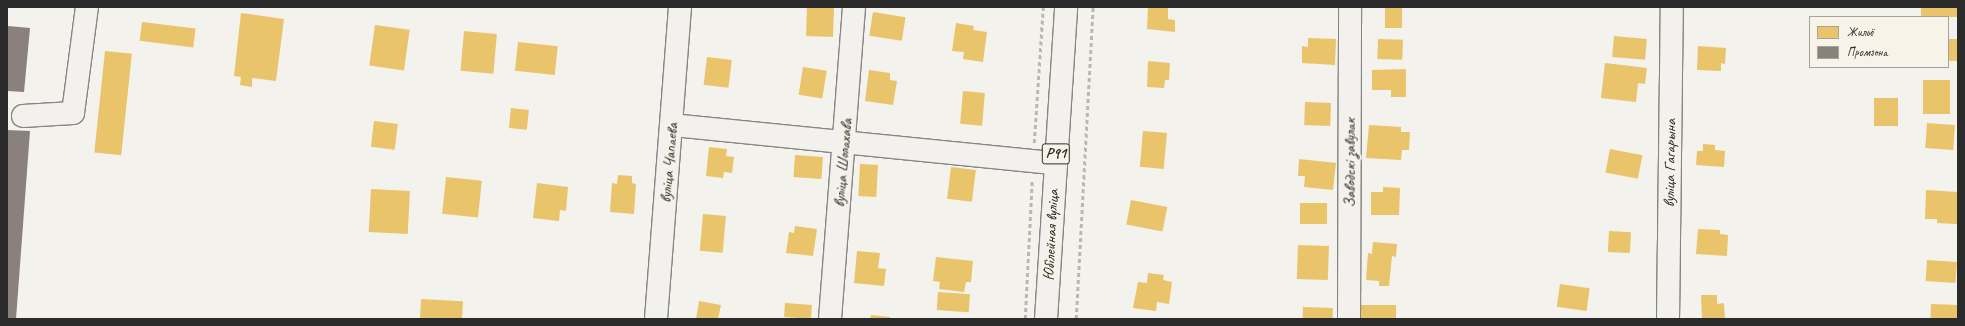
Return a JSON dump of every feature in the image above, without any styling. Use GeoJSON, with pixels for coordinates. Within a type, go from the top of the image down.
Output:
{"type":"FeatureCollection","features":[{"type":"Feature","properties":{"kind":"street"},"geometry":{"type":"LineString","coordinates":[[24,116],[73,113],[86,7]]}},
{"type":"Feature","properties":{"kind":"street","name":"вуліца Чапаева"},"geometry":{"type":"LineString","coordinates":[[656,319],[680,7]]}},
{"type":"Feature","properties":{"kind":"street","name":"вуліца Шолахава"},"geometry":{"type":"LineString","coordinates":[[830,319],[846,143],[854,7]]}},
{"type":"Feature","properties":{"kind":"street","name":"Юбілейная вуліца"},"geometry":{"type":"LineString","coordinates":[[1046,319],[1066,7]]}},
{"type":"Feature","properties":{"kind":"street","name":"Заводскі завулак"},"geometry":{"type":"LineString","coordinates":[[1349,319],[1350,7]]}},
{"type":"Feature","properties":{"kind":"street","name":"вуліца Гагарына"},"geometry":{"type":"LineString","coordinates":[[1668,319],[1672,7]]}},
{"type":"Feature","properties":{"kind":"street"},"geometry":{"type":"LineString","coordinates":[[672,125],[1056,163]]}},
{"type":"Feature","properties":{"kind":"path"},"geometry":{"type":"LineString","coordinates":[[1076,319],[1093,7]]}},
{"type":"Feature","properties":{"kind":"building: Жильё"},"geometry":{"type":"Polygon","coordinates":[[[807,7],[834,8],[833,37],[806,36],[807,7]]]}},
{"type":"Feature","properties":{"kind":"building: Жильё"},"geometry":{"type":"Polygon","coordinates":[[[1148,7],[1168,7],[1168,19],[1175,20],[1175,32],[1147,29],[1148,7]]]}},
{"type":"Feature","properties":{"kind":"building: Жильё"},"geometry":{"type":"Polygon","coordinates":[[[1385,7],[1402,7],[1402,28],[1385,28],[1385,7]]]}},
{"type":"Feature","properties":{"kind":"building: Жильё"},"geometry":{"type":"Polygon","coordinates":[[[1921,7],[1958,7],[1958,17],[1921,16],[1921,7]]]}},
{"type":"Feature","properties":{"kind":"building: Жильё"},"geometry":{"type":"Polygon","coordinates":[[[873,12],[906,17],[902,41],[869,36],[873,12]]]}},
{"type":"Feature","properties":{"kind":"building: Жильё"},"geometry":{"type":"Polygon","coordinates":[[[241,13],[284,19],[276,81],[252,78],[252,87],[240,85],[241,77],[234,76],[241,13]]]}},
{"type":"Feature","properties":{"kind":"building: Жильё"},"geometry":{"type":"Polygon","coordinates":[[[142,22],[196,29],[193,47],[140,41],[142,22]]]}},
{"type":"Feature","properties":{"kind":"building: Жильё"},"geometry":{"type":"Polygon","coordinates":[[[956,23],[974,26],[973,30],[987,32],[983,62],[963,59],[964,52],[952,51],[956,23]]]}},
{"type":"Feature","properties":{"kind":"building: Жильё"},"geometry":{"type":"Polygon","coordinates":[[[375,25],[410,30],[404,70],[369,66],[375,25]]]}},
{"type":"Feature","properties":{"kind":"building: Жильё"},"geometry":{"type":"Polygon","coordinates":[[[464,31],[497,34],[493,74],[461,71],[464,31]]]}},
{"type":"Feature","properties":{"kind":"building: Жильё"},"geometry":{"type":"Polygon","coordinates":[[[1614,36],[1647,39],[1645,60],[1612,57],[1614,36]]]}},
{"type":"Feature","properties":{"kind":"building: Жильё"},"geometry":{"type":"Polygon","coordinates":[[[1308,38],[1336,39],[1335,65],[1302,63],[1302,46],[1308,47],[1308,38]]]}},
{"type":"Feature","properties":{"kind":"building: Жильё"},"geometry":{"type":"Polygon","coordinates":[[[1378,39],[1403,40],[1402,60],[1377,59],[1378,39]]]}},
{"type":"Feature","properties":{"kind":"building: Жильё"},"geometry":{"type":"Polygon","coordinates":[[[1949,39],[1958,39],[1958,61],[1949,61],[1949,39]]]}},
{"type":"Feature","properties":{"kind":"building: Жильё"},"geometry":{"type":"Polygon","coordinates":[[[518,42],[558,46],[555,75],[515,71],[518,42]]]}},
{"type":"Feature","properties":{"kind":"building: Жильё"},"geometry":{"type":"Polygon","coordinates":[[[1698,46],[1726,48],[1725,64],[1721,63],[1721,71],[1697,70],[1698,46]]]}},
{"type":"Feature","properties":{"kind":"building: Жильё"},"geometry":{"type":"Polygon","coordinates":[[[105,51],[132,54],[121,155],[94,152],[105,51]]]}},
{"type":"Feature","properties":{"kind":"building: Жильё"},"geometry":{"type":"Polygon","coordinates":[[[707,57],[732,60],[728,88],[704,85],[707,57]]]}},
{"type":"Feature","properties":{"kind":"building: Жильё"},"geometry":{"type":"Polygon","coordinates":[[[1148,61],[1170,63],[1169,80],[1165,80],[1164,88],[1147,87],[1148,61]]]}},
{"type":"Feature","properties":{"kind":"building: Жильё"},"geometry":{"type":"Polygon","coordinates":[[[1605,63],[1647,68],[1645,84],[1638,83],[1636,102],[1601,98],[1605,63]]]}},
{"type":"Feature","properties":{"kind":"building: Жильё"},"geometry":{"type":"Polygon","coordinates":[[[803,67],[827,71],[822,98],[799,95],[803,67]]]}},
{"type":"Feature","properties":{"kind":"building: Жильё"},"geometry":{"type":"Polygon","coordinates":[[[1406,69],[1406,97],[1391,97],[1391,90],[1372,90],[1372,70],[1406,69]]]}},
{"type":"Feature","properties":{"kind":"building: Жильё"},"geometry":{"type":"Polygon","coordinates":[[[869,70],[890,73],[890,80],[897,81],[893,105],[865,101],[869,70]]]}},
{"type":"Feature","properties":{"kind":"building: Жильё"},"geometry":{"type":"Polygon","coordinates":[[[1923,80],[1950,80],[1950,114],[1923,114],[1923,80]]]}},
{"type":"Feature","properties":{"kind":"building: Жильё"},"geometry":{"type":"Polygon","coordinates":[[[963,91],[985,93],[982,126],[960,124],[963,91]]]}},
{"type":"Feature","properties":{"kind":"building: Жильё"},"geometry":{"type":"Polygon","coordinates":[[[1874,98],[1898,98],[1898,126],[1874,126],[1874,98]]]}},
{"type":"Feature","properties":{"kind":"building: Жильё"},"geometry":{"type":"Polygon","coordinates":[[[1305,102],[1331,103],[1330,126],[1304,125],[1305,102]]]}},
{"type":"Feature","properties":{"kind":"building: Жильё"},"geometry":{"type":"Polygon","coordinates":[[[511,108],[529,110],[527,130],[509,128],[511,108]]]}},
{"type":"Feature","properties":{"kind":"building: Жильё"},"geometry":{"type":"Polygon","coordinates":[[[374,121],[398,124],[395,150],[371,147],[374,121]]]}},
{"type":"Feature","properties":{"kind":"building: Жильё"},"geometry":{"type":"Polygon","coordinates":[[[1927,123],[1955,125],[1953,150],[1925,148],[1927,123]]]}},
{"type":"Feature","properties":{"kind":"building: Жильё"},"geometry":{"type":"Polygon","coordinates":[[[1369,125],[1401,127],[1401,132],[1410,132],[1409,150],[1402,150],[1401,160],[1366,158],[1369,125]]]}},
{"type":"Feature","properties":{"kind":"building: Жильё"},"geometry":{"type":"Polygon","coordinates":[[[1143,131],[1167,133],[1164,169],[1140,167],[1143,131]]]}},
{"type":"Feature","properties":{"kind":"building: Жильё"},"geometry":{"type":"Polygon","coordinates":[[[1703,144],[1715,145],[1715,150],[1725,151],[1724,167],[1696,165],[1697,151],[1703,151],[1703,144]]]}},
{"type":"Feature","properties":{"kind":"building: Жильё"},"geometry":{"type":"Polygon","coordinates":[[[709,147],[727,149],[726,156],[734,157],[732,173],[724,172],[723,178],[706,176],[709,147]]]}},
{"type":"Feature","properties":{"kind":"building: Жильё"},"geometry":{"type":"Polygon","coordinates":[[[1610,149],[1642,155],[1638,179],[1605,173],[1610,149]]]}},
{"type":"Feature","properties":{"kind":"building: Жильё"},"geometry":{"type":"Polygon","coordinates":[[[795,155],[823,157],[821,179],[793,177],[795,155]]]}},
{"type":"Feature","properties":{"kind":"building: Жильё"},"geometry":{"type":"Polygon","coordinates":[[[1299,159],[1336,163],[1333,190],[1304,187],[1305,176],[1298,176],[1299,159]]]}},
{"type":"Feature","properties":{"kind":"building: Жильё"},"geometry":{"type":"Polygon","coordinates":[[[860,164],[878,165],[876,197],[858,196],[860,164]]]}},
{"type":"Feature","properties":{"kind":"building: Жильё"},"geometry":{"type":"Polygon","coordinates":[[[951,167],[976,170],[972,202],[947,199],[951,167]]]}},
{"type":"Feature","properties":{"kind":"building: Жильё"},"geometry":{"type":"Polygon","coordinates":[[[618,175],[632,176],[632,183],[636,184],[634,214],[610,212],[612,183],[617,184],[618,175]]]}},
{"type":"Feature","properties":{"kind":"building: Жильё"},"geometry":{"type":"Polygon","coordinates":[[[446,177],[482,181],[478,218],[442,214],[446,177]]]}},
{"type":"Feature","properties":{"kind":"building: Жильё"},"geometry":{"type":"Polygon","coordinates":[[[537,183],[568,187],[566,211],[560,210],[559,221],[533,218],[537,183]]]}},
{"type":"Feature","properties":{"kind":"building: Жильё"},"geometry":{"type":"Polygon","coordinates":[[[1383,187],[1400,188],[1399,215],[1371,215],[1371,192],[1383,192],[1383,187]]]}},
{"type":"Feature","properties":{"kind":"building: Жильё"},"geometry":{"type":"Polygon","coordinates":[[[371,189],[410,191],[408,234],[369,232],[371,189]]]}},
{"type":"Feature","properties":{"kind":"building: Жильё"},"geometry":{"type":"Polygon","coordinates":[[[1926,190],[1958,192],[1957,224],[1937,223],[1937,219],[1925,219],[1926,190]]]}},
{"type":"Feature","properties":{"kind":"building: Жильё"},"geometry":{"type":"Polygon","coordinates":[[[1131,200],[1167,207],[1163,232],[1126,225],[1131,200]]]}},
{"type":"Feature","properties":{"kind":"building: Жильё"},"geometry":{"type":"Polygon","coordinates":[[[1300,203],[1327,203],[1327,224],[1300,224],[1300,203]]]}},
{"type":"Feature","properties":{"kind":"building: Жильё"},"geometry":{"type":"Polygon","coordinates":[[[703,214],[726,216],[723,253],[700,251],[703,214]]]}},
{"type":"Feature","properties":{"kind":"building: Жильё"},"geometry":{"type":"Polygon","coordinates":[[[795,226],[817,229],[813,256],[786,253],[789,232],[794,233],[795,226]]]}},
{"type":"Feature","properties":{"kind":"building: Жильё"},"geometry":{"type":"Polygon","coordinates":[[[1698,229],[1720,230],[1720,234],[1728,235],[1727,256],[1696,254],[1698,229]]]}},
{"type":"Feature","properties":{"kind":"building: Жильё"},"geometry":{"type":"Polygon","coordinates":[[[1609,231],[1631,232],[1630,253],[1608,252],[1609,231]]]}},
{"type":"Feature","properties":{"kind":"building: Жильё"},"geometry":{"type":"Polygon","coordinates":[[[1373,242],[1397,244],[1396,257],[1392,256],[1389,286],[1379,286],[1379,281],[1366,280],[1368,253],[1372,254],[1373,242]]]}},
{"type":"Feature","properties":{"kind":"building: Жильё"},"geometry":{"type":"Polygon","coordinates":[[[1298,245],[1329,246],[1328,280],[1297,279],[1298,245]]]}},
{"type":"Feature","properties":{"kind":"building: Жильё"},"geometry":{"type":"Polygon","coordinates":[[[857,251],[880,253],[878,268],[886,269],[884,286],[854,283],[857,251]]]}},
{"type":"Feature","properties":{"kind":"building: Жильё"},"geometry":{"type":"Polygon","coordinates":[[[936,257],[973,261],[971,282],[966,282],[964,292],[939,289],[940,282],[933,281],[936,257]]]}},
{"type":"Feature","properties":{"kind":"building: Жильё"},"geometry":{"type":"Polygon","coordinates":[[[1927,260],[1957,262],[1955,283],[1926,281],[1927,260]]]}},
{"type":"Feature","properties":{"kind":"building: Жильё"},"geometry":{"type":"Polygon","coordinates":[[[1148,273],[1164,275],[1163,280],[1172,282],[1169,304],[1157,302],[1156,311],[1133,308],[1138,282],[1147,283],[1148,273]]]}},
{"type":"Feature","properties":{"kind":"building: Жильё"},"geometry":{"type":"Polygon","coordinates":[[[1560,284],[1590,288],[1587,311],[1557,307],[1560,284]]]}},
{"type":"Feature","properties":{"kind":"building: Жильё"},"geometry":{"type":"Polygon","coordinates":[[[938,292],[970,294],[969,312],[937,310],[938,292]]]}},
{"type":"Feature","properties":{"kind":"building: Жильё"},"geometry":{"type":"Polygon","coordinates":[[[1701,295],[1717,295],[1717,304],[1724,303],[1725,319],[1702,319],[1701,295]]]}},
{"type":"Feature","properties":{"kind":"building: Жильё"},"geometry":{"type":"Polygon","coordinates":[[[421,299],[463,301],[462,319],[420,319],[421,299]]]}},
{"type":"Feature","properties":{"kind":"building: Жильё"},"geometry":{"type":"Polygon","coordinates":[[[699,301],[721,305],[718,319],[696,319],[699,301]]]}},
{"type":"Feature","properties":{"kind":"building: Жильё"},"geometry":{"type":"Polygon","coordinates":[[[785,303],[812,305],[811,319],[784,317],[785,303]]]}},
{"type":"Feature","properties":{"kind":"building: Жильё"},"geometry":{"type":"Polygon","coordinates":[[[1931,304],[1958,305],[1957,319],[1930,319],[1931,304]]]}},
{"type":"Feature","properties":{"kind":"building: Жильё"},"geometry":{"type":"Polygon","coordinates":[[[1359,305],[1396,305],[1396,319],[1359,319],[1359,305]]]}},
{"type":"Feature","properties":{"kind":"building: Жильё"},"geometry":{"type":"Polygon","coordinates":[[[1303,307],[1333,308],[1333,319],[1303,319],[1303,307]]]}},
{"type":"Feature","properties":{"kind":"building: Жильё"},"geometry":{"type":"Polygon","coordinates":[[[871,315],[890,317],[890,319],[870,319],[871,315]]]}},
{"type":"Feature","properties":{"kind":"building: Промзона"},"geometry":{"type":"Polygon","coordinates":[[[8,26],[30,28],[24,92],[7,91],[8,26]]]}},
{"type":"Feature","properties":{"kind":"building: Промзона"},"geometry":{"type":"Polygon","coordinates":[[[7,130],[30,131],[16,319],[7,319],[7,130]]]}}]}
